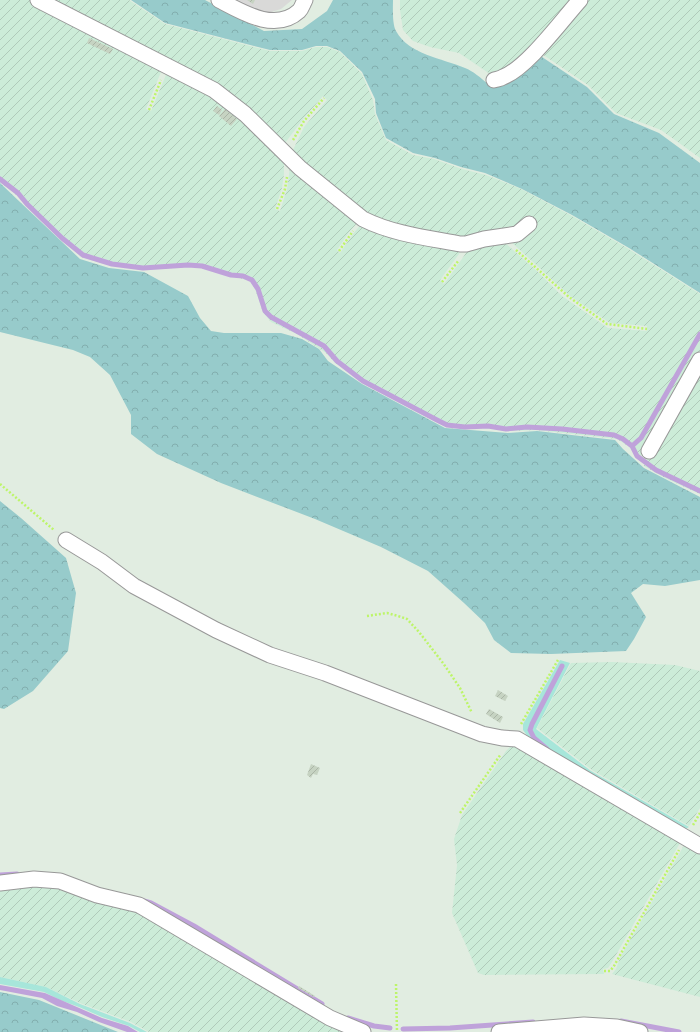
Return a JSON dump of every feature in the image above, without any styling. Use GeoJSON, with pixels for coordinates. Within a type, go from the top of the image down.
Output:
{"type":"FeatureCollection","features":[{"type":"Feature","properties":{"kind":"street"},"geometry":{"type":"LineString","coordinates":[[38,0],[214,90],[245,114],[300,168],[363,218],[374,224],[403,233],[460,244],[516,234],[529,224]]}},
{"type":"Feature","properties":{"kind":"street"},"geometry":{"type":"LineString","coordinates":[[219,0],[248,15],[269,21],[287,18],[300,10],[305,0]]}},
{"type":"Feature","properties":{"kind":"street"},"geometry":{"type":"LineString","coordinates":[[494,80],[503,77],[520,67],[580,0]]}},
{"type":"Feature","properties":{"kind":"street"},"geometry":{"type":"LineString","coordinates":[[648,451],[700,360]]}},
{"type":"Feature","properties":{"kind":"street"},"geometry":{"type":"LineString","coordinates":[[66,540],[102,562],[134,586],[216,630],[270,655],[325,673],[482,734],[517,739],[700,846]]}},
{"type":"Feature","properties":{"kind":"street"},"geometry":{"type":"LineString","coordinates":[[0,883],[34,879],[60,881],[97,895],[139,905],[330,1018],[363,1032]]}},
{"type":"Feature","properties":{"kind":"street"},"geometry":{"type":"LineString","coordinates":[[499,1032],[584,1025],[617,1027],[640,1032]]}},
{"type":"Feature","properties":{"kind":"path"},"geometry":{"type":"LineString","coordinates":[[149,110],[167,66]]}},
{"type":"Feature","properties":{"kind":"path"},"geometry":{"type":"LineString","coordinates":[[277,209],[285,189],[290,157],[289,146],[304,121],[324,98]]}},
{"type":"Feature","properties":{"kind":"path"},"geometry":{"type":"LineString","coordinates":[[339,251],[363,218]]}},
{"type":"Feature","properties":{"kind":"path"},"geometry":{"type":"LineString","coordinates":[[503,237],[546,278],[569,297],[607,324],[647,329]]}},
{"type":"Feature","properties":{"kind":"path"},"geometry":{"type":"LineString","coordinates":[[442,282],[463,254],[466,244]]}},
{"type":"Feature","properties":{"kind":"path"},"geometry":{"type":"LineString","coordinates":[[0,484],[66,540]]}},
{"type":"Feature","properties":{"kind":"path"},"geometry":{"type":"LineString","coordinates":[[367,616],[387,613],[407,620],[419,632],[443,663],[460,688],[474,716]]}},
{"type":"Feature","properties":{"kind":"path"},"geometry":{"type":"LineString","coordinates":[[460,813],[507,746],[515,739],[522,722],[558,660]]}},
{"type":"Feature","properties":{"kind":"path"},"geometry":{"type":"LineString","coordinates":[[604,971],[610,971],[614,966],[686,838]]}},
{"type":"Feature","properties":{"kind":"path"},"geometry":{"type":"LineString","coordinates":[[396,984],[397,1032]]}},
{"type":"Feature","properties":{"kind":"shaded area"},"geometry":{"type":"Polygon","coordinates":[[[237,0],[292,0],[281,9],[268,13],[258,12],[237,0]]]}},
{"type":"Feature","properties":{"kind":"shaded area"},"geometry":{"type":"Polygon","coordinates":[[[560,660],[570,663],[536,729],[591,771],[689,827],[684,830],[529,738],[523,730],[523,724],[560,660]]]}},
{"type":"Feature","properties":{"kind":"shaded area"},"geometry":{"type":"Polygon","coordinates":[[[0,977],[46,987],[80,1004],[130,1023],[147,1032],[140,1032],[129,1026],[102,1017],[44,992],[0,984],[0,977]]]}},
{"type":"Feature","properties":{"kind":"shaded area"},"geometry":{"type":"Polygon","coordinates":[[[0,985],[45,993],[102,1018],[128,1026],[138,1032],[127,1032],[77,1012],[57,1006],[42,998],[0,990],[0,985]]]}},
{"type":"Feature","properties":{"kind":"green space"},"geometry":{"type":"Polygon","coordinates":[[[0,0],[30,0],[163,67],[146,109],[151,111],[168,70],[208,91],[224,102],[253,126],[284,155],[282,188],[275,209],[280,211],[287,189],[290,167],[293,164],[358,218],[359,221],[337,250],[340,253],[362,223],[461,247],[459,254],[440,280],[444,284],[471,244],[496,238],[503,241],[537,271],[562,296],[608,328],[647,331],[647,326],[610,323],[570,296],[508,239],[508,237],[518,235],[526,229],[531,225],[529,223],[515,233],[461,242],[431,237],[366,218],[310,173],[293,156],[293,150],[304,127],[327,100],[323,96],[284,143],[216,88],[43,0],[129,0],[165,24],[270,51],[302,51],[316,47],[327,47],[340,52],[362,74],[373,100],[375,114],[386,140],[413,155],[434,159],[462,169],[486,175],[521,189],[572,216],[627,248],[700,294],[700,354],[645,451],[638,459],[631,448],[617,439],[536,430],[508,431],[486,428],[465,429],[446,426],[363,382],[335,363],[326,353],[297,334],[271,322],[263,312],[251,281],[201,267],[142,270],[109,265],[81,257],[14,193],[0,182],[0,0]]]}},
{"type":"Feature","properties":{"kind":"green space"},"geometry":{"type":"Polygon","coordinates":[[[131,0],[205,0],[264,31],[302,29],[327,11],[333,0],[393,0],[393,16],[396,31],[409,46],[427,55],[468,69],[488,84],[539,55],[587,87],[614,114],[659,133],[700,163],[700,293],[629,248],[572,215],[522,189],[485,173],[413,153],[386,138],[376,113],[375,99],[362,72],[340,51],[327,46],[316,46],[302,50],[270,50],[165,23],[131,0]]]}},
{"type":"Feature","properties":{"kind":"green space"},"geometry":{"type":"Polygon","coordinates":[[[400,0],[574,0],[516,64],[493,76],[459,53],[430,47],[413,41],[403,30],[400,0]]]}},
{"type":"Feature","properties":{"kind":"green space"},"geometry":{"type":"Polygon","coordinates":[[[584,0],[700,0],[700,158],[661,130],[616,113],[588,85],[539,52],[584,0]]]}},
{"type":"Feature","properties":{"kind":"green space"},"geometry":{"type":"Polygon","coordinates":[[[0,183],[80,259],[109,268],[144,272],[188,296],[200,318],[211,331],[224,333],[281,333],[302,339],[319,349],[328,361],[362,384],[445,428],[508,433],[537,431],[615,440],[644,468],[700,497],[700,580],[665,586],[643,584],[631,593],[646,617],[626,651],[551,654],[511,653],[494,640],[485,623],[428,571],[381,547],[315,519],[221,483],[157,454],[131,434],[131,415],[110,375],[90,357],[73,350],[0,332],[0,183]]]}},
{"type":"Feature","properties":{"kind":"green space"},"geometry":{"type":"Polygon","coordinates":[[[700,363],[700,494],[665,478],[644,466],[649,453],[700,363]]]}},
{"type":"Feature","properties":{"kind":"green space"},"geometry":{"type":"Polygon","coordinates":[[[0,501],[66,558],[76,593],[68,651],[33,691],[4,709],[0,708],[0,501]]]}},
{"type":"Feature","properties":{"kind":"green space"},"geometry":{"type":"Polygon","coordinates":[[[612,662],[675,665],[700,671],[700,808],[689,826],[592,770],[537,728],[571,663],[612,662]]]}},
{"type":"Feature","properties":{"kind":"green space"},"geometry":{"type":"Polygon","coordinates":[[[517,746],[679,839],[680,843],[612,962],[608,968],[603,969],[604,974],[484,975],[478,973],[452,913],[457,865],[454,839],[462,815],[506,751],[510,747],[517,746]]]}},
{"type":"Feature","properties":{"kind":"green space"},"geometry":{"type":"Polygon","coordinates":[[[687,845],[700,850],[700,997],[612,974],[683,847],[687,845]]]}},
{"type":"Feature","properties":{"kind":"green space"},"geometry":{"type":"Polygon","coordinates":[[[36,883],[133,906],[355,1032],[149,1032],[131,1022],[80,1003],[46,987],[0,977],[0,886],[36,883]]]}},
{"type":"Feature","properties":{"kind":"green space"},"geometry":{"type":"Polygon","coordinates":[[[0,992],[39,1000],[118,1032],[0,1032],[0,992]]]}},
{"type":"Feature","properties":{"kind":"building"},"geometry":{"type":"Polygon","coordinates":[[[247,0],[255,0],[253,4],[247,0]]]}},
{"type":"Feature","properties":{"kind":"building"},"geometry":{"type":"Polygon","coordinates":[[[89,38],[113,49],[110,54],[87,43],[89,38]]]}},
{"type":"Feature","properties":{"kind":"building"},"geometry":{"type":"Polygon","coordinates":[[[217,106],[222,110],[219,115],[213,111],[217,106]]]}},
{"type":"Feature","properties":{"kind":"building"},"geometry":{"type":"Polygon","coordinates":[[[225,109],[237,119],[231,126],[219,116],[225,109]]]}},
{"type":"Feature","properties":{"kind":"building"},"geometry":{"type":"Polygon","coordinates":[[[498,690],[508,696],[505,701],[495,696],[498,690]]]}},
{"type":"Feature","properties":{"kind":"building"},"geometry":{"type":"Polygon","coordinates":[[[489,709],[503,717],[500,723],[486,714],[489,709]]]}},
{"type":"Feature","properties":{"kind":"building"},"geometry":{"type":"Polygon","coordinates":[[[311,764],[320,768],[317,775],[313,774],[311,778],[307,775],[311,764]]]}},
{"type":"Feature","properties":{"kind":"building"},"geometry":{"type":"Polygon","coordinates":[[[299,986],[315,996],[314,997],[298,988],[299,986]]]}},
{"type":"Feature","properties":{"kind":"waterway"},"geometry":{"type":"LineString","coordinates":[[0,179],[18,193],[27,204],[62,238],[83,255],[112,264],[143,268],[188,265],[202,266],[231,275],[243,276],[252,280],[258,289],[265,311],[271,317],[324,346],[337,361],[363,381],[447,425],[465,427],[488,426],[506,429],[527,427],[562,429],[614,435],[623,439],[632,446],[637,456],[656,470],[700,491]]}},
{"type":"Feature","properties":{"kind":"waterway"},"geometry":{"type":"LineString","coordinates":[[632,446],[641,438],[700,334]]}},
{"type":"Feature","properties":{"kind":"waterway"},"geometry":{"type":"LineString","coordinates":[[547,749],[534,738],[530,730],[562,666]]}},
{"type":"Feature","properties":{"kind":"waterway"},"geometry":{"type":"LineString","coordinates":[[0,875],[17,874]]}},
{"type":"Feature","properties":{"kind":"waterway"},"geometry":{"type":"LineString","coordinates":[[144,901],[151,903],[194,926],[322,1004]]}},
{"type":"Feature","properties":{"kind":"waterway"},"geometry":{"type":"LineString","coordinates":[[348,1018],[374,1026],[390,1028]]}},
{"type":"Feature","properties":{"kind":"waterway"},"geometry":{"type":"LineString","coordinates":[[621,1021],[679,1032]]}},
{"type":"Feature","properties":{"kind":"waterway"},"geometry":{"type":"LineString","coordinates":[[403,1029],[450,1028],[533,1022]]}}]}
